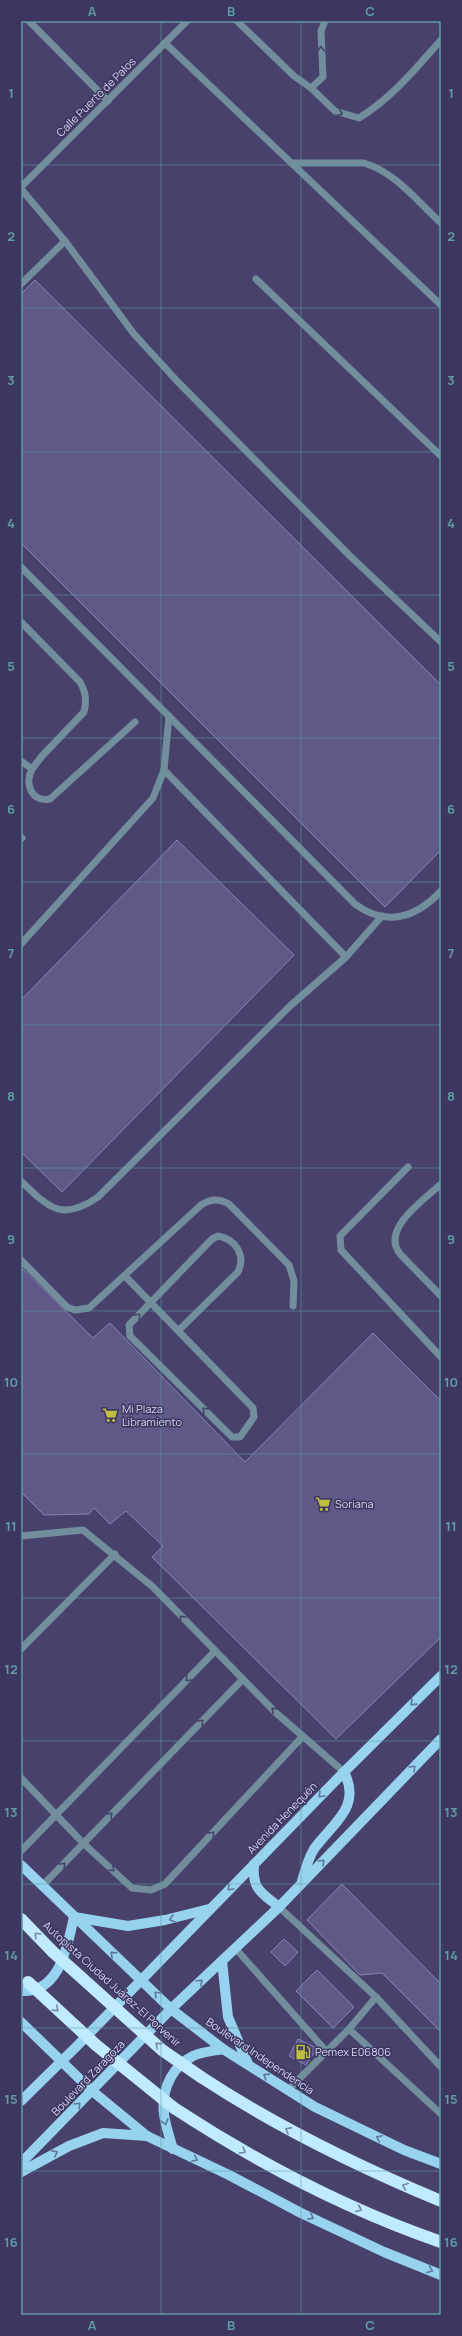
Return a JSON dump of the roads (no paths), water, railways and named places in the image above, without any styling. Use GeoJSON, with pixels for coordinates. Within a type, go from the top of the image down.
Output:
{"type":"FeatureCollection","features":[{"type":"Feature","properties":{"kind":"highway","name":"Autopista Ciudad Juárez-El Porvenir"},"geometry":{"type":"LineString","coordinates":[[21,1919],[53,1952],[162,2050],[201,2077],[290,2132],[380,2176],[441,2202]]}},
{"type":"Feature","properties":{"kind":"highway"},"geometry":{"type":"LineString","coordinates":[[21,1976],[96,2045],[156,2094],[174,2108],[229,2144],[320,2193],[409,2231],[441,2242]]}},
{"type":"Feature","properties":{"kind":"main road","name":"Avenida Henequén"},"geometry":{"type":"LineString","coordinates":[[142,1980],[209,1909],[441,1676]]}},
{"type":"Feature","properties":{"kind":"main road"},"geometry":{"type":"LineString","coordinates":[[171,2009],[279,1907],[441,1739]]}},
{"type":"Feature","properties":{"kind":"main road"},"geometry":{"type":"LineString","coordinates":[[302,1883],[309,1857],[344,1811],[350,1800],[350,1783],[344,1772]]}},
{"type":"Feature","properties":{"kind":"main road"},"geometry":{"type":"LineString","coordinates":[[254,1864],[254,1885],[279,1907]]}},
{"type":"Feature","properties":{"kind":"main road","name":"Boulevard Independencia"},"geometry":{"type":"LineString","coordinates":[[21,1865],[74,1918],[142,1980],[171,2009],[223,2048],[315,2107],[404,2150],[441,2164]]}},
{"type":"Feature","properties":{"kind":"main road"},"geometry":{"type":"LineString","coordinates":[[21,1991],[29,1992],[45,1985],[57,1973],[67,1950],[74,1918],[128,1926],[165,1920],[209,1909]]}},
{"type":"Feature","properties":{"kind":"main road"},"geometry":{"type":"LineString","coordinates":[[222,1961],[228,2017],[248,2064]]}},
{"type":"Feature","properties":{"kind":"main road"},"geometry":{"type":"LineString","coordinates":[[21,2101],[62,2062],[142,1980]]}},
{"type":"Feature","properties":{"kind":"main road","name":"Boulevard Zaragoza"},"geometry":{"type":"LineString","coordinates":[[21,2163],[171,2009]]}},
{"type":"Feature","properties":{"kind":"main road"},"geometry":{"type":"LineString","coordinates":[[21,2022],[91,2090],[147,2136],[384,2252],[441,2275]]}},
{"type":"Feature","properties":{"kind":"main road"},"geometry":{"type":"LineString","coordinates":[[173,2149],[163,2115],[162,2102],[165,2087],[174,2072],[183,2062],[193,2056],[223,2048]]}},
{"type":"Feature","properties":{"kind":"main road"},"geometry":{"type":"LineString","coordinates":[[21,2172],[68,2146],[103,2133],[147,2136]]}},
{"type":"Feature","properties":{"kind":"street"},"geometry":{"type":"LineString","coordinates":[[29,21],[108,101]]}},
{"type":"Feature","properties":{"kind":"street","name":"Calle Puerto de Palos"},"geometry":{"type":"LineString","coordinates":[[21,188],[187,21]]}},
{"type":"Feature","properties":{"kind":"street"},"geometry":{"type":"LineString","coordinates":[[237,21],[294,76],[311,88],[335,111],[359,118],[377,107],[388,97],[441,40]]}},
{"type":"Feature","properties":{"kind":"street"},"geometry":{"type":"LineString","coordinates":[[311,88],[323,77],[321,31],[325,21]]}},
{"type":"Feature","properties":{"kind":"street"},"geometry":{"type":"LineString","coordinates":[[165,43],[441,305]]}},
{"type":"Feature","properties":{"kind":"street"},"geometry":{"type":"LineString","coordinates":[[292,163],[364,163],[373,166],[386,172],[441,223]]}},
{"type":"Feature","properties":{"kind":"street"},"geometry":{"type":"LineString","coordinates":[[21,188],[65,241],[134,334],[177,381],[349,555],[441,642]]}},
{"type":"Feature","properties":{"kind":"street"},"geometry":{"type":"LineString","coordinates":[[21,284],[65,241]]}},
{"type":"Feature","properties":{"kind":"street"},"geometry":{"type":"LineString","coordinates":[[256,279],[441,456]]}},
{"type":"Feature","properties":{"kind":"street"},"geometry":{"type":"LineString","coordinates":[[21,567],[355,904],[366,912],[398,918],[414,913],[430,904],[441,891]]}},
{"type":"Feature","properties":{"kind":"street"},"geometry":{"type":"LineString","coordinates":[[21,622],[80,682],[86,696],[84,712],[42,756],[32,769],[28,780],[33,795],[38,800],[50,799],[135,722]]}},
{"type":"Feature","properties":{"kind":"street"},"geometry":{"type":"LineString","coordinates":[[21,944],[153,798],[164,770],[169,716]]}},
{"type":"Feature","properties":{"kind":"street"},"geometry":{"type":"LineString","coordinates":[[21,761],[32,769]]}},
{"type":"Feature","properties":{"kind":"street"},"geometry":{"type":"LineString","coordinates":[[164,770],[346,957]]}},
{"type":"Feature","properties":{"kind":"street"},"geometry":{"type":"LineString","coordinates":[[21,1181],[41,1200],[65,1211],[76,1210],[98,1197],[290,1006],[346,957],[382,916]]}},
{"type":"Feature","properties":{"kind":"street"},"geometry":{"type":"LineString","coordinates":[[408,1167],[340,1236],[339,1245],[346,1255],[441,1357]]}},
{"type":"Feature","properties":{"kind":"street"},"geometry":{"type":"LineString","coordinates":[[441,1184],[401,1223],[394,1234],[393,1242],[395,1248],[401,1255],[441,1296]]}},
{"type":"Feature","properties":{"kind":"street"},"geometry":{"type":"LineString","coordinates":[[21,1260],[67,1307],[75,1310],[89,1308],[201,1205],[208,1201],[221,1200],[228,1204],[289,1265],[294,1281],[293,1306]]}},
{"type":"Feature","properties":{"kind":"street"},"geometry":{"type":"LineString","coordinates":[[125,1276],[151,1303],[180,1330],[253,1408],[254,1417],[242,1435],[232,1437],[130,1336],[129,1325],[151,1303],[212,1239],[218,1236],[226,1237],[241,1254],[242,1264],[238,1272],[180,1330]]}},
{"type":"Feature","properties":{"kind":"street"},"geometry":{"type":"LineString","coordinates":[[21,1536],[83,1530],[115,1554],[152,1587],[243,1679],[303,1736],[344,1772]]}},
{"type":"Feature","properties":{"kind":"street"},"geometry":{"type":"LineString","coordinates":[[21,1649],[115,1554]]}},
{"type":"Feature","properties":{"kind":"street"},"geometry":{"type":"LineString","coordinates":[[21,1851],[215,1651]]}},
{"type":"Feature","properties":{"kind":"street"},"geometry":{"type":"LineString","coordinates":[[42,1886],[243,1679]]}},
{"type":"Feature","properties":{"kind":"street"},"geometry":{"type":"LineString","coordinates":[[21,1778],[83,1843],[132,1888],[151,1890],[164,1884],[303,1736]]}},
{"type":"Feature","properties":{"kind":"street"},"geometry":{"type":"LineString","coordinates":[[279,1907],[376,1997],[441,2067]]}},
{"type":"Feature","properties":{"kind":"street"},"geometry":{"type":"LineString","coordinates":[[236,1949],[326,2051]]}},
{"type":"Feature","properties":{"kind":"street"},"geometry":{"type":"LineString","coordinates":[[288,2090],[349,2029],[376,1997]]}},
{"type":"Feature","properties":{"kind":"street"},"geometry":{"type":"LineString","coordinates":[[349,2029],[441,2114]]}},
{"type":"Feature","properties":{"kind":"place","name":"Mi Plaza Libramiento"},"geometry":{"type":"Point","coordinates":[110,1415]}},
{"type":"Feature","properties":{"kind":"place","name":"Soriana"},"geometry":{"type":"Point","coordinates":[323,1504]}},
{"type":"Feature","properties":{"kind":"place","name":"Pemex E06806"},"geometry":{"type":"Point","coordinates":[303,2052]}}]}
